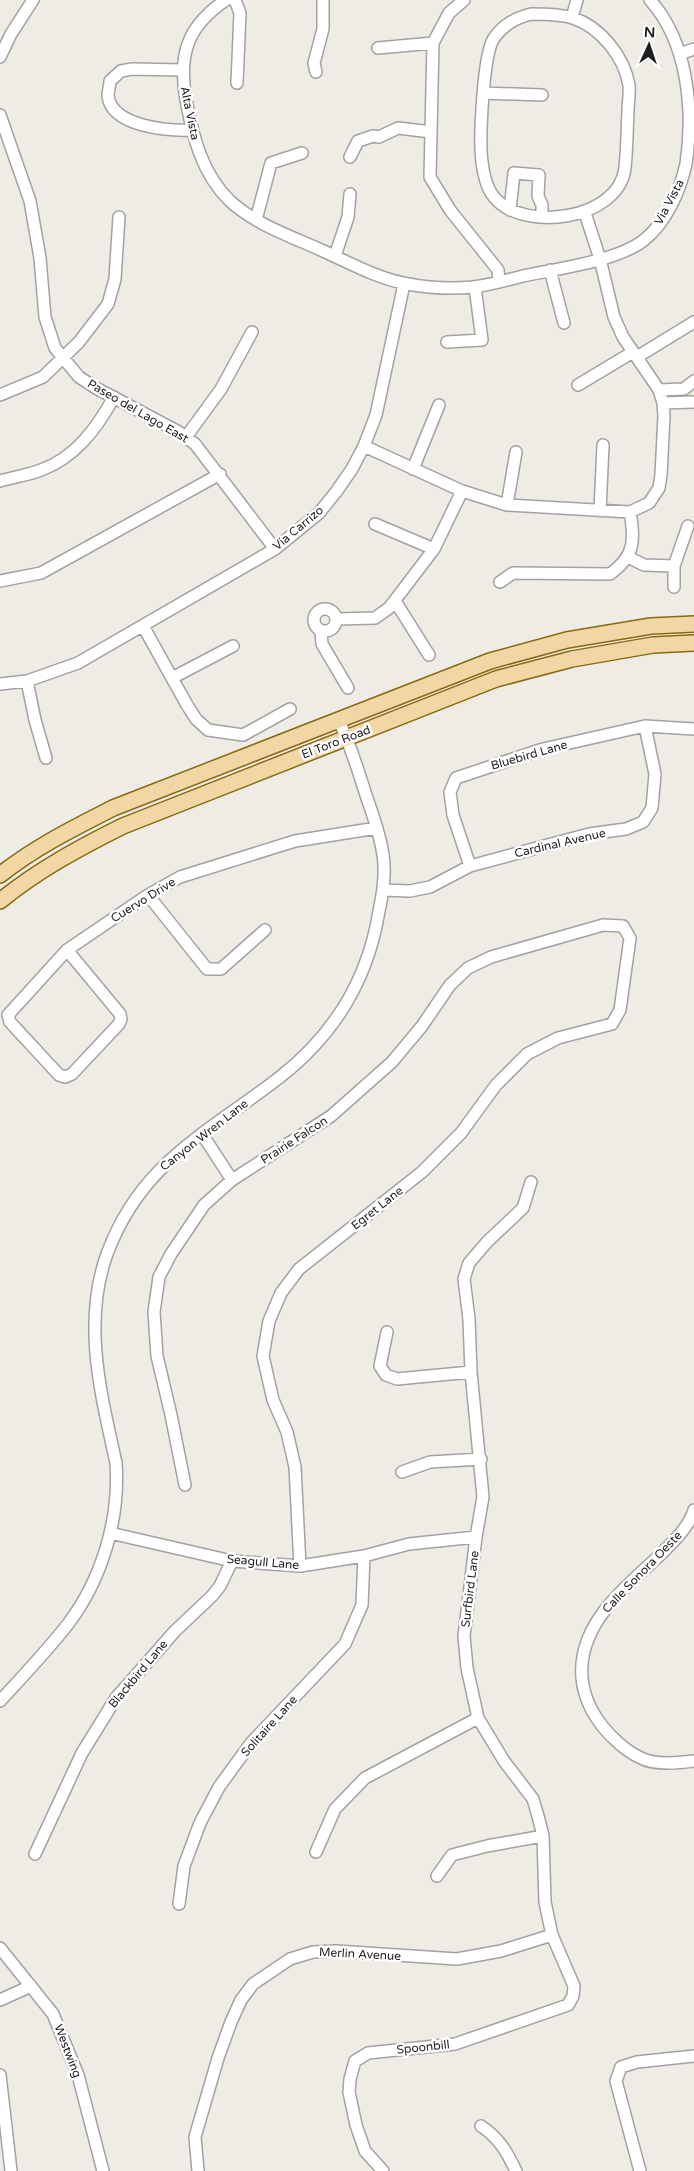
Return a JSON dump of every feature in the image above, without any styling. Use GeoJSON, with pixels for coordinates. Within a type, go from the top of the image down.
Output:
{"type":"FeatureCollection","features":[{"type":"Feature","properties":{"kind":"main road","name":"El Toro Road"},"geometry":{"type":"LineString","coordinates":[[0,875],[17,861],[61,835],[114,808],[490,661],[586,637],[651,626],[694,624]]}},
{"type":"Feature","properties":{"kind":"main road","name":"El Toro Road"},"geometry":{"type":"LineString","coordinates":[[0,901],[46,867],[123,826],[505,677],[572,659],[653,645],[694,643]]}},
{"type":"Feature","properties":{"kind":"street"},"geometry":{"type":"LineString","coordinates":[[0,57],[11,34],[33,0]]}},
{"type":"Feature","properties":{"kind":"street","name":"Alta Vista"},"geometry":{"type":"LineString","coordinates":[[226,0],[211,10],[194,29],[185,50],[182,70],[192,130],[199,154],[215,183],[229,200],[256,220],[366,270],[404,284],[440,288],[475,287],[600,259]]}},
{"type":"Feature","properties":{"kind":"street"},"geometry":{"type":"LineString","coordinates":[[235,0],[240,13],[237,82]]}},
{"type":"Feature","properties":{"kind":"street"},"geometry":{"type":"LineString","coordinates":[[316,72],[314,62],[323,29],[323,0]]}},
{"type":"Feature","properties":{"kind":"street"},"geometry":{"type":"LineString","coordinates":[[464,0],[449,13],[433,43],[430,177],[450,210],[498,270],[500,281]]}},
{"type":"Feature","properties":{"kind":"street"},"geometry":{"type":"LineString","coordinates":[[572,17],[577,0]]}},
{"type":"Feature","properties":{"kind":"street","name":"Via Vista"},"geometry":{"type":"LineString","coordinates":[[600,259],[629,250],[652,233],[689,178],[691,107],[688,83],[680,54],[667,23],[650,0]]}},
{"type":"Feature","properties":{"kind":"street"},"geometry":{"type":"LineString","coordinates":[[531,14],[572,17],[592,26],[607,40],[619,59],[629,85],[625,171],[619,184],[607,198],[585,213],[560,217],[542,217],[510,210],[500,204],[492,195],[482,162],[483,93],[487,55],[493,39],[514,18],[531,14]]}},
{"type":"Feature","properties":{"kind":"street"},"geometry":{"type":"LineString","coordinates":[[378,48],[433,43]]}},
{"type":"Feature","properties":{"kind":"street"},"geometry":{"type":"LineString","coordinates":[[680,54],[694,50]]}},
{"type":"Feature","properties":{"kind":"street"},"geometry":{"type":"LineString","coordinates":[[182,70],[132,69],[121,71],[110,81],[108,97],[116,112],[153,129],[192,130]]}},
{"type":"Feature","properties":{"kind":"street"},"geometry":{"type":"LineString","coordinates":[[483,93],[542,95]]}},
{"type":"Feature","properties":{"kind":"street","name":"Paseo del Lago East"},"geometry":{"type":"LineString","coordinates":[[0,115],[30,202],[40,258],[45,317],[54,348],[80,377],[96,388],[186,437],[195,444],[220,474],[275,549]]}},
{"type":"Feature","properties":{"kind":"street"},"geometry":{"type":"LineString","coordinates":[[350,157],[358,142],[373,136],[379,137],[398,128],[431,132]]}},
{"type":"Feature","properties":{"kind":"street"},"geometry":{"type":"LineString","coordinates":[[256,220],[272,163],[302,153]]}},
{"type":"Feature","properties":{"kind":"street"},"geometry":{"type":"LineString","coordinates":[[510,210],[514,173],[539,175],[538,196],[542,205],[542,217]]}},
{"type":"Feature","properties":{"kind":"street"},"geometry":{"type":"LineString","coordinates":[[335,256],[348,217],[350,194]]}},
{"type":"Feature","properties":{"kind":"street"},"geometry":{"type":"LineString","coordinates":[[364,446],[462,490],[507,505],[630,512],[649,502],[659,488],[664,416],[663,403],[659,390],[622,337],[614,317],[600,259],[585,213]]}},
{"type":"Feature","properties":{"kind":"street"},"geometry":{"type":"LineString","coordinates":[[0,395],[43,378],[79,342],[108,304],[115,279],[119,217]]}},
{"type":"Feature","properties":{"kind":"street"},"geometry":{"type":"LineString","coordinates":[[550,270],[564,323]]}},
{"type":"Feature","properties":{"kind":"street","name":"Via Carrizo"},"geometry":{"type":"LineString","coordinates":[[0,684],[27,681],[78,663],[275,549],[319,513],[341,484],[364,446],[376,414],[404,284]]}},
{"type":"Feature","properties":{"kind":"street"},"geometry":{"type":"LineString","coordinates":[[447,342],[482,340],[475,287]]}},
{"type":"Feature","properties":{"kind":"street"},"geometry":{"type":"LineString","coordinates":[[578,385],[694,322]]}},
{"type":"Feature","properties":{"kind":"street"},"geometry":{"type":"LineString","coordinates":[[186,437],[221,389],[252,332]]}},
{"type":"Feature","properties":{"kind":"street"},"geometry":{"type":"LineString","coordinates":[[659,390],[684,389],[692,383]]}},
{"type":"Feature","properties":{"kind":"street"},"geometry":{"type":"LineString","coordinates":[[663,403],[693,402],[692,383]]}},
{"type":"Feature","properties":{"kind":"street"},"geometry":{"type":"LineString","coordinates":[[0,481],[42,470],[66,456],[84,442],[114,397]]}},
{"type":"Feature","properties":{"kind":"street"},"geometry":{"type":"LineString","coordinates":[[413,469],[440,405]]}},
{"type":"Feature","properties":{"kind":"street"},"geometry":{"type":"LineString","coordinates":[[600,511],[603,445]]}},
{"type":"Feature","properties":{"kind":"street"},"geometry":{"type":"LineString","coordinates":[[507,505],[516,452]]}},
{"type":"Feature","properties":{"kind":"street"},"geometry":{"type":"LineString","coordinates":[[0,581],[41,573],[220,474]]}},
{"type":"Feature","properties":{"kind":"street"},"geometry":{"type":"LineString","coordinates":[[337,620],[375,618],[382,615],[395,601],[434,549],[462,490]]}},
{"type":"Feature","properties":{"kind":"street"},"geometry":{"type":"LineString","coordinates":[[500,582],[513,573],[610,574],[628,557],[633,539],[630,512]]}},
{"type":"Feature","properties":{"kind":"street"},"geometry":{"type":"LineString","coordinates":[[375,524],[434,549]]}},
{"type":"Feature","properties":{"kind":"street"},"geometry":{"type":"LineString","coordinates":[[674,587],[674,566],[688,526]]}},
{"type":"Feature","properties":{"kind":"street"},"geometry":{"type":"LineString","coordinates":[[628,557],[644,565],[674,566]]}},
{"type":"Feature","properties":{"kind":"street"},"geometry":{"type":"LineString","coordinates":[[395,601],[429,655]]}},
{"type":"Feature","properties":{"kind":"street"},"geometry":{"type":"LineString","coordinates":[[320,609],[329,609],[336,615],[337,620],[334,628],[326,632],[321,631],[315,625],[314,616],[320,609]]}},
{"type":"Feature","properties":{"kind":"street"},"geometry":{"type":"LineString","coordinates":[[143,626],[196,719],[208,730],[243,735],[290,709]]}},
{"type":"Feature","properties":{"kind":"street"},"geometry":{"type":"LineString","coordinates":[[321,631],[322,644],[348,688]]}},
{"type":"Feature","properties":{"kind":"street"},"geometry":{"type":"LineString","coordinates":[[172,678],[233,646]]}},
{"type":"Feature","properties":{"kind":"street"},"geometry":{"type":"LineString","coordinates":[[27,681],[35,720],[46,758]]}},
{"type":"Feature","properties":{"kind":"street","name":"Canyon Wren Lane"},"geometry":{"type":"LineString","coordinates":[[0,1701],[68,1623],[90,1585],[110,1533],[116,1498],[116,1463],[95,1354],[95,1314],[102,1273],[116,1235],[137,1196],[160,1168],[202,1134],[282,1076],[319,1042],[350,1000],[368,959],[377,925],[383,890],[383,857],[377,828],[348,738],[338,719]]}},
{"type":"Feature","properties":{"kind":"street","name":"Bluebird Lane"},"geometry":{"type":"LineString","coordinates":[[470,866],[453,815],[450,792],[456,778],[543,749],[645,726],[694,729]]}},
{"type":"Feature","properties":{"kind":"street","name":"Cardinal Avenue"},"geometry":{"type":"LineString","coordinates":[[383,890],[410,891],[430,887],[470,866],[589,834],[626,829],[643,822],[652,808],[655,774],[645,726]]}},
{"type":"Feature","properties":{"kind":"street","name":"Cuervo Drive"},"geometry":{"type":"LineString","coordinates":[[67,950],[120,1014],[121,1019],[119,1024],[72,1074],[65,1077],[59,1074],[10,1022],[8,1015],[67,950],[148,895],[180,877],[295,841],[377,828]]}},
{"type":"Feature","properties":{"kind":"street"},"geometry":{"type":"LineString","coordinates":[[148,895],[207,970],[221,969],[265,930]]}},
{"type":"Feature","properties":{"kind":"street","name":"Prairie Falcon"},"geometry":{"type":"LineString","coordinates":[[185,1485],[172,1415],[157,1356],[154,1312],[158,1277],[170,1254],[204,1205],[232,1180],[331,1116],[392,1062],[422,1026],[450,985],[468,968],[491,957],[603,925],[622,926]]}},
{"type":"Feature","properties":{"kind":"street","name":"Egret Lane"},"geometry":{"type":"LineString","coordinates":[[300,1566],[295,1467],[287,1432],[273,1400],[263,1356],[268,1321],[281,1293],[299,1269],[422,1172],[461,1133],[496,1085],[527,1054],[558,1038],[612,1024],[620,1010],[630,938],[622,926]]}},
{"type":"Feature","properties":{"kind":"street"},"geometry":{"type":"LineString","coordinates":[[202,1134],[232,1180]]}},
{"type":"Feature","properties":{"kind":"street","name":"Surfbird Lane"},"geometry":{"type":"LineString","coordinates":[[531,1182],[523,1208],[469,1263],[464,1279],[470,1372],[481,1459],[483,1496],[464,1636],[466,1668],[478,1718],[504,1761],[533,1800],[542,1836],[545,1902],[552,1935],[574,1986],[573,1996]]}},
{"type":"Feature","properties":{"kind":"street"},"geometry":{"type":"LineString","coordinates":[[387,1332],[380,1366],[386,1375],[397,1379],[470,1372]]}},
{"type":"Feature","properties":{"kind":"street"},"geometry":{"type":"LineString","coordinates":[[402,1472],[430,1462],[481,1459]]}},
{"type":"Feature","properties":{"kind":"street","name":"Calle Sonora Oeste"},"geometry":{"type":"LineString","coordinates":[[694,1510],[692,1518],[672,1543],[598,1618],[583,1648],[581,1674],[586,1700],[610,1736],[642,1759],[674,1763],[694,1761]]}},
{"type":"Feature","properties":{"kind":"street","name":"Seagull Lane"},"geometry":{"type":"LineString","coordinates":[[110,1533],[232,1561],[300,1566],[364,1556],[409,1544],[476,1537]]}},
{"type":"Feature","properties":{"kind":"street","name":"Solitaire Lane"},"geometry":{"type":"LineString","coordinates":[[179,1904],[184,1866],[200,1823],[219,1787],[251,1744],[345,1644],[362,1605],[364,1556]]}},
{"type":"Feature","properties":{"kind":"street","name":"Blackbird Lane"},"geometry":{"type":"LineString","coordinates":[[35,1854],[78,1761],[107,1711],[116,1698],[175,1631],[212,1596],[220,1586],[232,1561]]}},
{"type":"Feature","properties":{"kind":"street"},"geometry":{"type":"LineString","coordinates":[[316,1852],[335,1808],[365,1778],[478,1718]]}},
{"type":"Feature","properties":{"kind":"street"},"geometry":{"type":"LineString","coordinates":[[437,1876],[452,1855],[487,1846],[542,1836]]}},
{"type":"Feature","properties":{"kind":"street","name":"Merlin Avenue"},"geometry":{"type":"LineString","coordinates":[[198,2171],[195,2137],[215,2066],[231,2022],[241,2000],[254,1984],[290,1959],[312,1952],[336,1950],[457,1959],[500,1951],[552,1935]]}},
{"type":"Feature","properties":{"kind":"street","name":"Westwing"},"geometry":{"type":"LineString","coordinates":[[0,1948],[54,2014],[78,2075],[103,2171]]}},
{"type":"Feature","properties":{"kind":"street"},"geometry":{"type":"LineString","coordinates":[[0,2000],[31,1986]]}},
{"type":"Feature","properties":{"kind":"street","name":"Spoonbill"},"geometry":{"type":"LineString","coordinates":[[383,2171],[365,2151],[356,2125],[349,2092],[355,2060],[368,2053],[455,2044],[568,2005],[573,1996]]}},
{"type":"Feature","properties":{"kind":"street"},"geometry":{"type":"LineString","coordinates":[[640,2171],[616,2081],[621,2067],[637,2062],[694,2056]]}},
{"type":"Feature","properties":{"kind":"street"},"geometry":{"type":"LineString","coordinates":[[0,2075],[11,2171]]}},
{"type":"Feature","properties":{"kind":"street"},"geometry":{"type":"LineString","coordinates":[[481,2126],[494,2134],[516,2171]]}}]}
